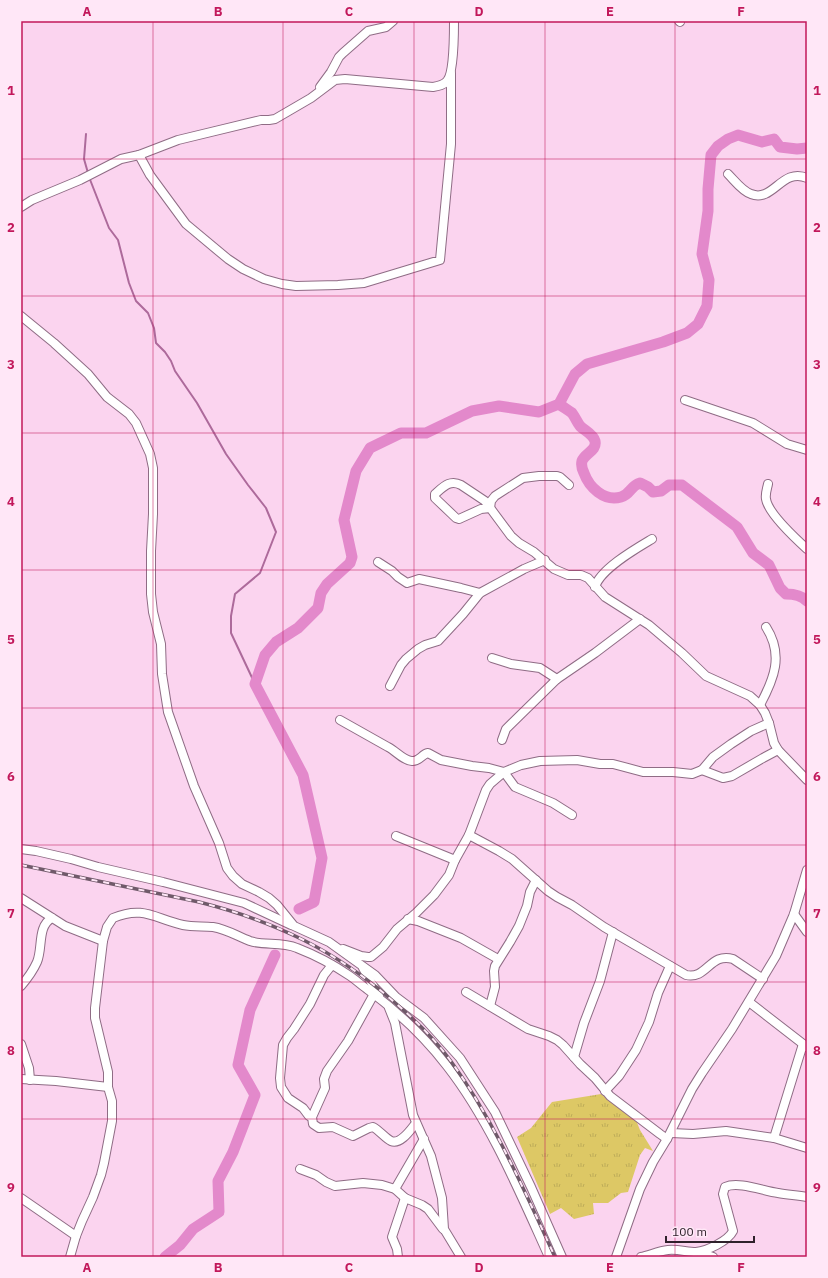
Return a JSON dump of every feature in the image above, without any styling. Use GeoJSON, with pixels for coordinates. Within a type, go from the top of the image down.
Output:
{"type":"FeatureCollection","features":[{"type":"Feature","properties":{"kind":"street"},"geometry":{"type":"LineString","coordinates":[[305,102],[325,82],[343,53],[368,31],[386,27],[393,21]]}},
{"type":"Feature","properties":{"kind":"street"},"geometry":{"type":"LineString","coordinates":[[139,155],[150,175],[186,224],[228,259],[243,269],[264,279],[296,286],[332,286],[364,283],[440,260],[451,144],[451,73],[454,21]]}},
{"type":"Feature","properties":{"kind":"street"},"geometry":{"type":"LineString","coordinates":[[454,36],[462,21]]}},
{"type":"Feature","properties":{"kind":"street"},"geometry":{"type":"LineString","coordinates":[[21,207],[32,200],[80,180],[121,159],[139,155],[178,140],[261,120],[276,119],[320,93],[334,80],[339,79],[433,86],[441,85],[447,82],[451,73]]}},
{"type":"Feature","properties":{"kind":"street"},"geometry":{"type":"LineString","coordinates":[[728,174],[745,191],[752,195],[767,193],[786,178],[799,175],[807,178]]}},
{"type":"Feature","properties":{"kind":"street"},"geometry":{"type":"LineString","coordinates":[[21,316],[44,333],[88,374],[107,398],[128,414],[142,433],[150,454],[153,468],[151,594],[153,612],[161,644],[162,674],[168,712],[194,786],[219,843],[227,868],[242,884],[269,898],[277,905],[294,926]]}},
{"type":"Feature","properties":{"kind":"street"},"geometry":{"type":"LineString","coordinates":[[685,400],[753,423],[786,444],[807,450]]}},
{"type":"Feature","properties":{"kind":"street"},"geometry":{"type":"LineString","coordinates":[[490,508],[491,501],[495,496],[523,478],[557,476],[569,485]]}},
{"type":"Feature","properties":{"kind":"street"},"geometry":{"type":"LineString","coordinates":[[490,508],[481,509],[459,519],[456,518],[435,496],[447,484],[457,483],[482,499],[490,508],[511,536],[554,569],[568,574],[585,576],[605,597],[640,619],[667,640],[706,676],[750,696],[760,705],[765,713],[774,743],[778,750],[807,780]]}},
{"type":"Feature","properties":{"kind":"street"},"geometry":{"type":"LineString","coordinates":[[768,484],[765,498],[770,510],[807,550]]}},
{"type":"Feature","properties":{"kind":"street"},"geometry":{"type":"LineString","coordinates":[[596,587],[598,579],[616,563],[652,538]]}},
{"type":"Feature","properties":{"kind":"street"},"geometry":{"type":"LineString","coordinates":[[390,686],[401,665],[406,659],[418,649],[438,641],[480,593],[544,560]]}},
{"type":"Feature","properties":{"kind":"street"},"geometry":{"type":"LineString","coordinates":[[378,562],[407,583],[418,579],[480,593]]}},
{"type":"Feature","properties":{"kind":"street"},"geometry":{"type":"LineString","coordinates":[[502,740],[506,729],[557,678],[595,653],[640,619]]}},
{"type":"Feature","properties":{"kind":"street"},"geometry":{"type":"LineString","coordinates":[[760,705],[767,692],[777,659],[772,638],[766,627]]}},
{"type":"Feature","properties":{"kind":"street"},"geometry":{"type":"LineString","coordinates":[[492,658],[511,664],[540,668],[557,678]]}},
{"type":"Feature","properties":{"kind":"street"},"geometry":{"type":"LineString","coordinates":[[340,720],[389,747],[406,759],[412,761],[418,760],[424,754],[428,753],[441,760],[504,772],[515,786],[554,803],[572,815]]}},
{"type":"Feature","properties":{"kind":"street"},"geometry":{"type":"LineString","coordinates":[[21,849],[71,859],[98,867],[244,902],[361,956],[371,957],[383,947],[396,930],[444,884],[450,875],[455,860],[469,835],[486,790],[494,780],[504,772],[526,763],[571,759],[600,764],[613,764],[643,772],[673,772],[692,774],[702,770],[713,757],[751,731],[769,723]]}},
{"type":"Feature","properties":{"kind":"street"},"geometry":{"type":"LineString","coordinates":[[702,770],[724,778],[732,776],[778,750]]}},
{"type":"Feature","properties":{"kind":"street"},"geometry":{"type":"LineString","coordinates":[[469,835],[512,859],[556,897],[572,905],[613,932],[686,975],[694,976],[721,958],[727,957],[733,959],[763,979]]}},
{"type":"Feature","properties":{"kind":"street"},"geometry":{"type":"LineString","coordinates":[[396,836],[455,860]]}},
{"type":"Feature","properties":{"kind":"street"},"geometry":{"type":"LineString","coordinates":[[616,1257],[640,1189],[669,1136],[692,1089],[732,1030],[776,956],[794,914],[807,870]]}},
{"type":"Feature","properties":{"kind":"street"},"geometry":{"type":"LineString","coordinates":[[490,1006],[495,987],[494,966],[519,926],[527,906],[530,892],[536,880]]}},
{"type":"Feature","properties":{"kind":"street"},"geometry":{"type":"LineString","coordinates":[[21,898],[65,926],[103,941]]}},
{"type":"Feature","properties":{"kind":"street"},"geometry":{"type":"LineString","coordinates":[[70,1257],[82,1220],[94,1197],[104,1163],[112,1121],[112,1101],[108,1087],[108,1072],[95,1018],[103,941],[107,927],[113,918],[130,912],[145,913],[182,925],[219,928],[258,943],[284,944],[309,953],[332,965],[381,999],[424,1038],[459,1082],[480,1115],[496,1146],[549,1257]]}},
{"type":"Feature","properties":{"kind":"street"},"geometry":{"type":"LineString","coordinates":[[794,914],[807,932]]}},
{"type":"Feature","properties":{"kind":"street"},"geometry":{"type":"LineString","coordinates":[[21,986],[28,978],[37,962],[40,952],[42,929],[52,918]]}},
{"type":"Feature","properties":{"kind":"street"},"geometry":{"type":"LineString","coordinates":[[408,919],[418,921],[461,938],[498,959]]}},
{"type":"Feature","properties":{"kind":"street"},"geometry":{"type":"LineString","coordinates":[[574,1057],[584,1023],[600,981],[613,932]]}},
{"type":"Feature","properties":{"kind":"street"},"geometry":{"type":"LineString","coordinates":[[329,942],[375,975],[396,997],[424,1018],[467,1067],[495,1112],[531,1187],[562,1257]]}},
{"type":"Feature","properties":{"kind":"street"},"geometry":{"type":"LineString","coordinates":[[312,1117],[309,1116],[303,1108],[288,1098],[281,1087],[280,1078],[284,1045],[287,1038],[310,1004],[324,975],[332,965]]}},
{"type":"Feature","properties":{"kind":"street"},"geometry":{"type":"LineString","coordinates":[[361,965],[395,1023],[413,1115],[433,1163],[442,1198],[444,1229]]}},
{"type":"Feature","properties":{"kind":"street"},"geometry":{"type":"LineString","coordinates":[[605,1091],[619,1076],[636,1050],[649,1022],[658,993],[670,966]]}},
{"type":"Feature","properties":{"kind":"street"},"geometry":{"type":"LineString","coordinates":[[466,992],[528,1029],[557,1040],[616,1101],[669,1136],[726,1131],[774,1138],[807,1148]]}},
{"type":"Feature","properties":{"kind":"street"},"geometry":{"type":"LineString","coordinates":[[381,999],[348,1041],[327,1071],[324,1079],[325,1088],[312,1117],[313,1124],[319,1128],[333,1126],[353,1136],[373,1127],[393,1142],[402,1139],[416,1123]]}},
{"type":"Feature","properties":{"kind":"street"},"geometry":{"type":"LineString","coordinates":[[749,1002],[805,1046],[774,1138]]}},
{"type":"Feature","properties":{"kind":"street"},"geometry":{"type":"LineString","coordinates":[[21,1044],[29,1068],[30,1080]]}},
{"type":"Feature","properties":{"kind":"street"},"geometry":{"type":"LineString","coordinates":[[21,1079],[56,1081],[108,1087]]}},
{"type":"Feature","properties":{"kind":"street"},"geometry":{"type":"LineString","coordinates":[[395,1189],[424,1139]]}},
{"type":"Feature","properties":{"kind":"street"},"geometry":{"type":"LineString","coordinates":[[300,1169],[316,1175],[335,1186],[363,1183],[382,1185],[395,1189],[405,1198],[428,1209],[444,1229],[461,1257]]}},
{"type":"Feature","properties":{"kind":"street"},"geometry":{"type":"LineString","coordinates":[[698,1252],[717,1245],[731,1235],[733,1231],[723,1194],[725,1187],[730,1185],[746,1186],[778,1193],[807,1197]]}},
{"type":"Feature","properties":{"kind":"street"},"geometry":{"type":"LineString","coordinates":[[21,1198],[76,1236]]}},
{"type":"Feature","properties":{"kind":"street"},"geometry":{"type":"LineString","coordinates":[[398,1257],[398,1249],[392,1237],[405,1198]]}},
{"type":"Feature","properties":{"kind":"street"},"geometry":{"type":"LineString","coordinates":[[641,1257],[667,1250],[698,1252],[713,1257]]}},
{"type":"Feature","properties":{"kind":"green space"},"geometry":{"type":"Polygon","coordinates":[[[601,1094],[636,1120],[640,1130],[653,1151],[645,1148],[640,1155],[628,1192],[621,1193],[608,1203],[593,1203],[594,1214],[574,1219],[561,1208],[550,1214],[517,1137],[531,1128],[552,1102],[601,1094]]]}},
{"type":"Feature","properties":{"kind":"waterway"},"geometry":{"type":"LineString","coordinates":[[86,134],[84,159],[88,173]]}},
{"type":"Feature","properties":{"kind":"waterway"},"geometry":{"type":"LineString","coordinates":[[299,909],[314,902],[322,858],[303,775],[255,684],[265,655],[276,642],[298,628],[318,608],[321,593],[327,584],[350,563],[352,557],[344,520],[356,471],[370,448],[401,433],[426,433],[472,411],[499,406],[539,412],[559,404],[575,374],[587,364],[663,342],[687,333],[698,324],[707,306],[709,280],[702,254],[708,211],[711,155],[718,146],[728,139],[738,135],[762,142],[774,139],[780,147],[797,149],[807,148]]}},
{"type":"Feature","properties":{"kind":"waterway"},"geometry":{"type":"LineString","coordinates":[[89,177],[109,228],[118,240],[129,283],[136,301],[148,313],[154,328],[156,343],[171,361],[175,371],[197,403],[226,454],[266,508],[276,532],[260,573],[235,594],[231,616],[231,633],[255,684]]}},
{"type":"Feature","properties":{"kind":"waterway"},"geometry":{"type":"LineString","coordinates":[[559,404],[572,413],[580,426],[591,434],[595,441],[593,450],[584,458],[582,461],[582,466],[586,478],[598,492],[615,498],[624,496],[634,486],[640,483],[648,487],[653,492],[661,491],[669,485],[682,485],[737,527],[753,553],[769,565],[780,588],[786,594],[797,595],[807,601]]}},
{"type":"Feature","properties":{"kind":"waterway"},"geometry":{"type":"LineString","coordinates":[[165,1257],[180,1245],[193,1229],[219,1212],[218,1181],[233,1152],[255,1095],[238,1065],[250,1010],[275,955]]}},
{"type":"Feature","properties":{"kind":"railway"},"geometry":{"type":"LineString","coordinates":[[21,865],[199,902],[253,918],[278,928],[326,952],[371,983],[409,1015],[430,1036],[444,1052],[466,1083],[481,1107],[507,1156],[555,1257]]}}]}
